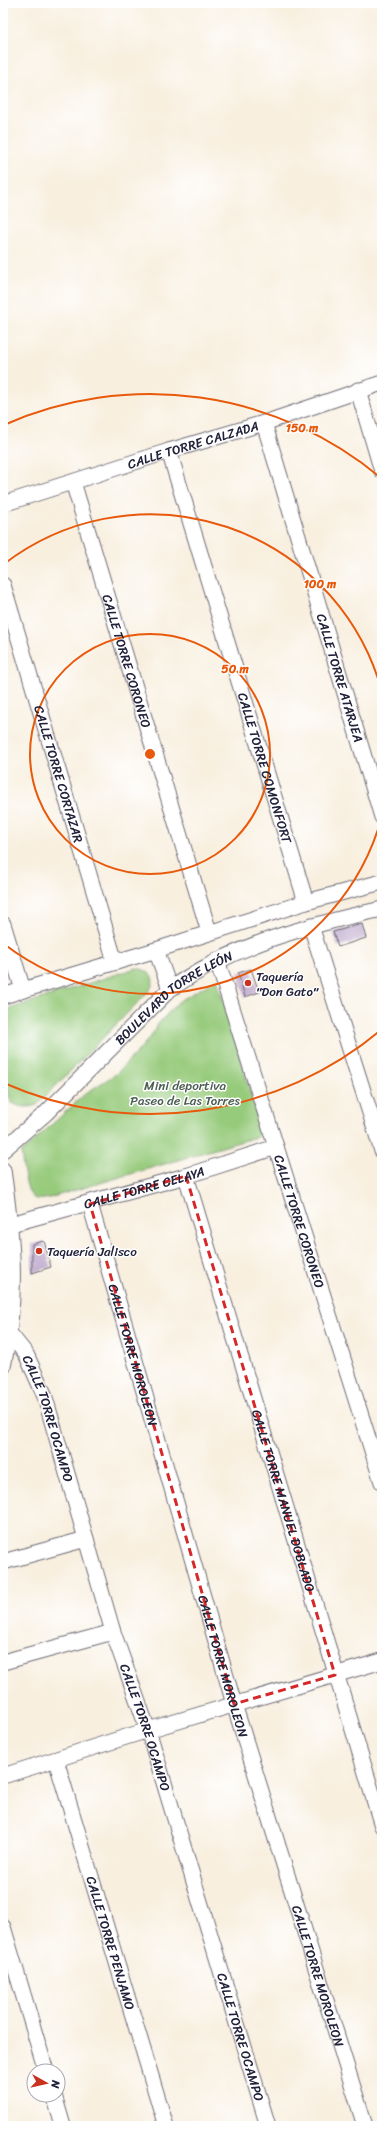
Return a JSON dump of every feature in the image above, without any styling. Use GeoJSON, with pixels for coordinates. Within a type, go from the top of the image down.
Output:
{"type":"FeatureCollection","features":[{"type":"Feature","properties":{"kind":"street","name":"CALLE TORRE CALZADA"},"geometry":{"type":"LineString","coordinates":[[3,504],[169,450],[264,423],[382,383]]}},
{"type":"Feature","properties":{"kind":"street"},"geometry":{"type":"LineString","coordinates":[[358,390],[382,472]]}},
{"type":"Feature","properties":{"kind":"street","name":"CALLE TORRE ATARJEA"},"geometry":{"type":"LineString","coordinates":[[264,423],[382,818]]}},
{"type":"Feature","properties":{"kind":"street","name":"CALLE TORRE COMONFORT"},"geometry":{"type":"LineString","coordinates":[[169,450],[306,902]]}},
{"type":"Feature","properties":{"kind":"street","name":"CALLE TORRE CORONEO"},"geometry":{"type":"LineString","coordinates":[[73,482],[209,932]]}},
{"type":"Feature","properties":{"kind":"street","name":"CALLE TORRE CORTAZAR"},"geometry":{"type":"LineString","coordinates":[[3,585],[115,962]]}},
{"type":"Feature","properties":{"kind":"street"},"geometry":{"type":"LineString","coordinates":[[3,996],[156,950],[306,902],[382,882]]}},
{"type":"Feature","properties":{"kind":"street","name":"BOULEVARD TORRE LEÓN"},"geometry":{"type":"LineString","coordinates":[[3,1150],[46,1113],[170,988],[217,960],[252,944],[311,926],[382,909]]}},
{"type":"Feature","properties":{"kind":"street"},"geometry":{"type":"LineString","coordinates":[[3,924],[23,990]]}},
{"type":"Feature","properties":{"kind":"street"},"geometry":{"type":"LineString","coordinates":[[311,926],[382,1150]]}},
{"type":"Feature","properties":{"kind":"street"},"geometry":{"type":"LineString","coordinates":[[156,950],[170,988]]}},
{"type":"Feature","properties":{"kind":"street","name":"CALLE TORRE CORONEO"},"geometry":{"type":"LineString","coordinates":[[217,960],[382,1482]]}},
{"type":"Feature","properties":{"kind":"street","name":"CALLE TORRE CELAYA"},"geometry":{"type":"LineString","coordinates":[[11,1224],[90,1204],[186,1176],[276,1147]]}},
{"type":"Feature","properties":{"kind":"street"},"geometry":{"type":"LineString","coordinates":[[3,1170],[11,1224],[14,1278],[10,1334],[3,1368]]}},
{"type":"Feature","properties":{"kind":"street","name":"CALLE TORRE MANUEL DOBLADO"},"geometry":{"type":"LineString","coordinates":[[186,1176],[335,1675],[382,1826]]}},
{"type":"Feature","properties":{"kind":"street","name":"CALLE TORRE MOROLEON"},"geometry":{"type":"LineString","coordinates":[[90,1204],[234,1704],[365,2126]]}},
{"type":"Feature","properties":{"kind":"street","name":"CALLE TORRE OCAMPO"},"geometry":{"type":"LineString","coordinates":[[10,1334],[26,1354],[44,1394],[113,1632],[148,1730],[268,2126]]}},
{"type":"Feature","properties":{"kind":"street"},"geometry":{"type":"LineString","coordinates":[[3,1562],[86,1539]]}},
{"type":"Feature","properties":{"kind":"street"},"geometry":{"type":"LineString","coordinates":[[3,1662],[113,1632]]}},
{"type":"Feature","properties":{"kind":"street"},"geometry":{"type":"LineString","coordinates":[[3,1776],[148,1730],[382,1661]]}},
{"type":"Feature","properties":{"kind":"street","name":"CALLE TORRE PENJAMO"},"geometry":{"type":"LineString","coordinates":[[56,1760],[166,2126]]}},
{"type":"Feature","properties":{"kind":"street"},"geometry":{"type":"LineString","coordinates":[[3,1927],[44,2063]]}},
{"type":"Feature","properties":{"kind":"street"},"geometry":{"type":"LineString","coordinates":[[56,2103],[63,2126]]}},
{"type":"Feature","properties":{"kind":"highlighted area"},"geometry":{"type":"Polygon","coordinates":[[[186,1176],[335,1675],[234,1704],[90,1204],[186,1176]]]}},
{"type":"Feature","properties":{"kind":"green space"},"geometry":{"type":"Polygon","coordinates":[[[136,968],[141,969],[151,975],[153,982],[149,991],[37,1105],[24,1107],[11,1102],[3,1076],[3,1011],[136,968]]]}},
{"type":"Feature","properties":{"kind":"green space","name":"Mini deportiva Paseo de Las Torres"},"geometry":{"type":"Polygon","coordinates":[[[217,979],[263,1135],[49,1198],[36,1199],[32,1197],[27,1186],[21,1153],[86,1093],[116,1074],[141,1048],[152,1035],[158,1024],[178,1002],[217,979]]]}},
{"type":"Feature","properties":{"kind":"building"},"geometry":{"type":"Polygon","coordinates":[[[362,924],[366,938],[338,947],[333,932],[362,924]]]}},
{"type":"Feature","properties":{"kind":"building","name":"Taquería \"Don Gato\""},"geometry":{"type":"Polygon","coordinates":[[[251,969],[259,992],[245,997],[238,973],[251,969]]]}},
{"type":"Feature","properties":{"kind":"building","name":"Taquería Jalisco"},"geometry":{"type":"Polygon","coordinates":[[[44,1241],[51,1267],[32,1273],[32,1244],[44,1241]]]}},
{"type":"Feature","properties":{"kind":"place","name":"Taquería \"Don Gato\""},"geometry":{"type":"Point","coordinates":[248,983]}},
{"type":"Feature","properties":{"kind":"place","name":"Taquería Jalisco"},"geometry":{"type":"Point","coordinates":[39,1251]}}]}
